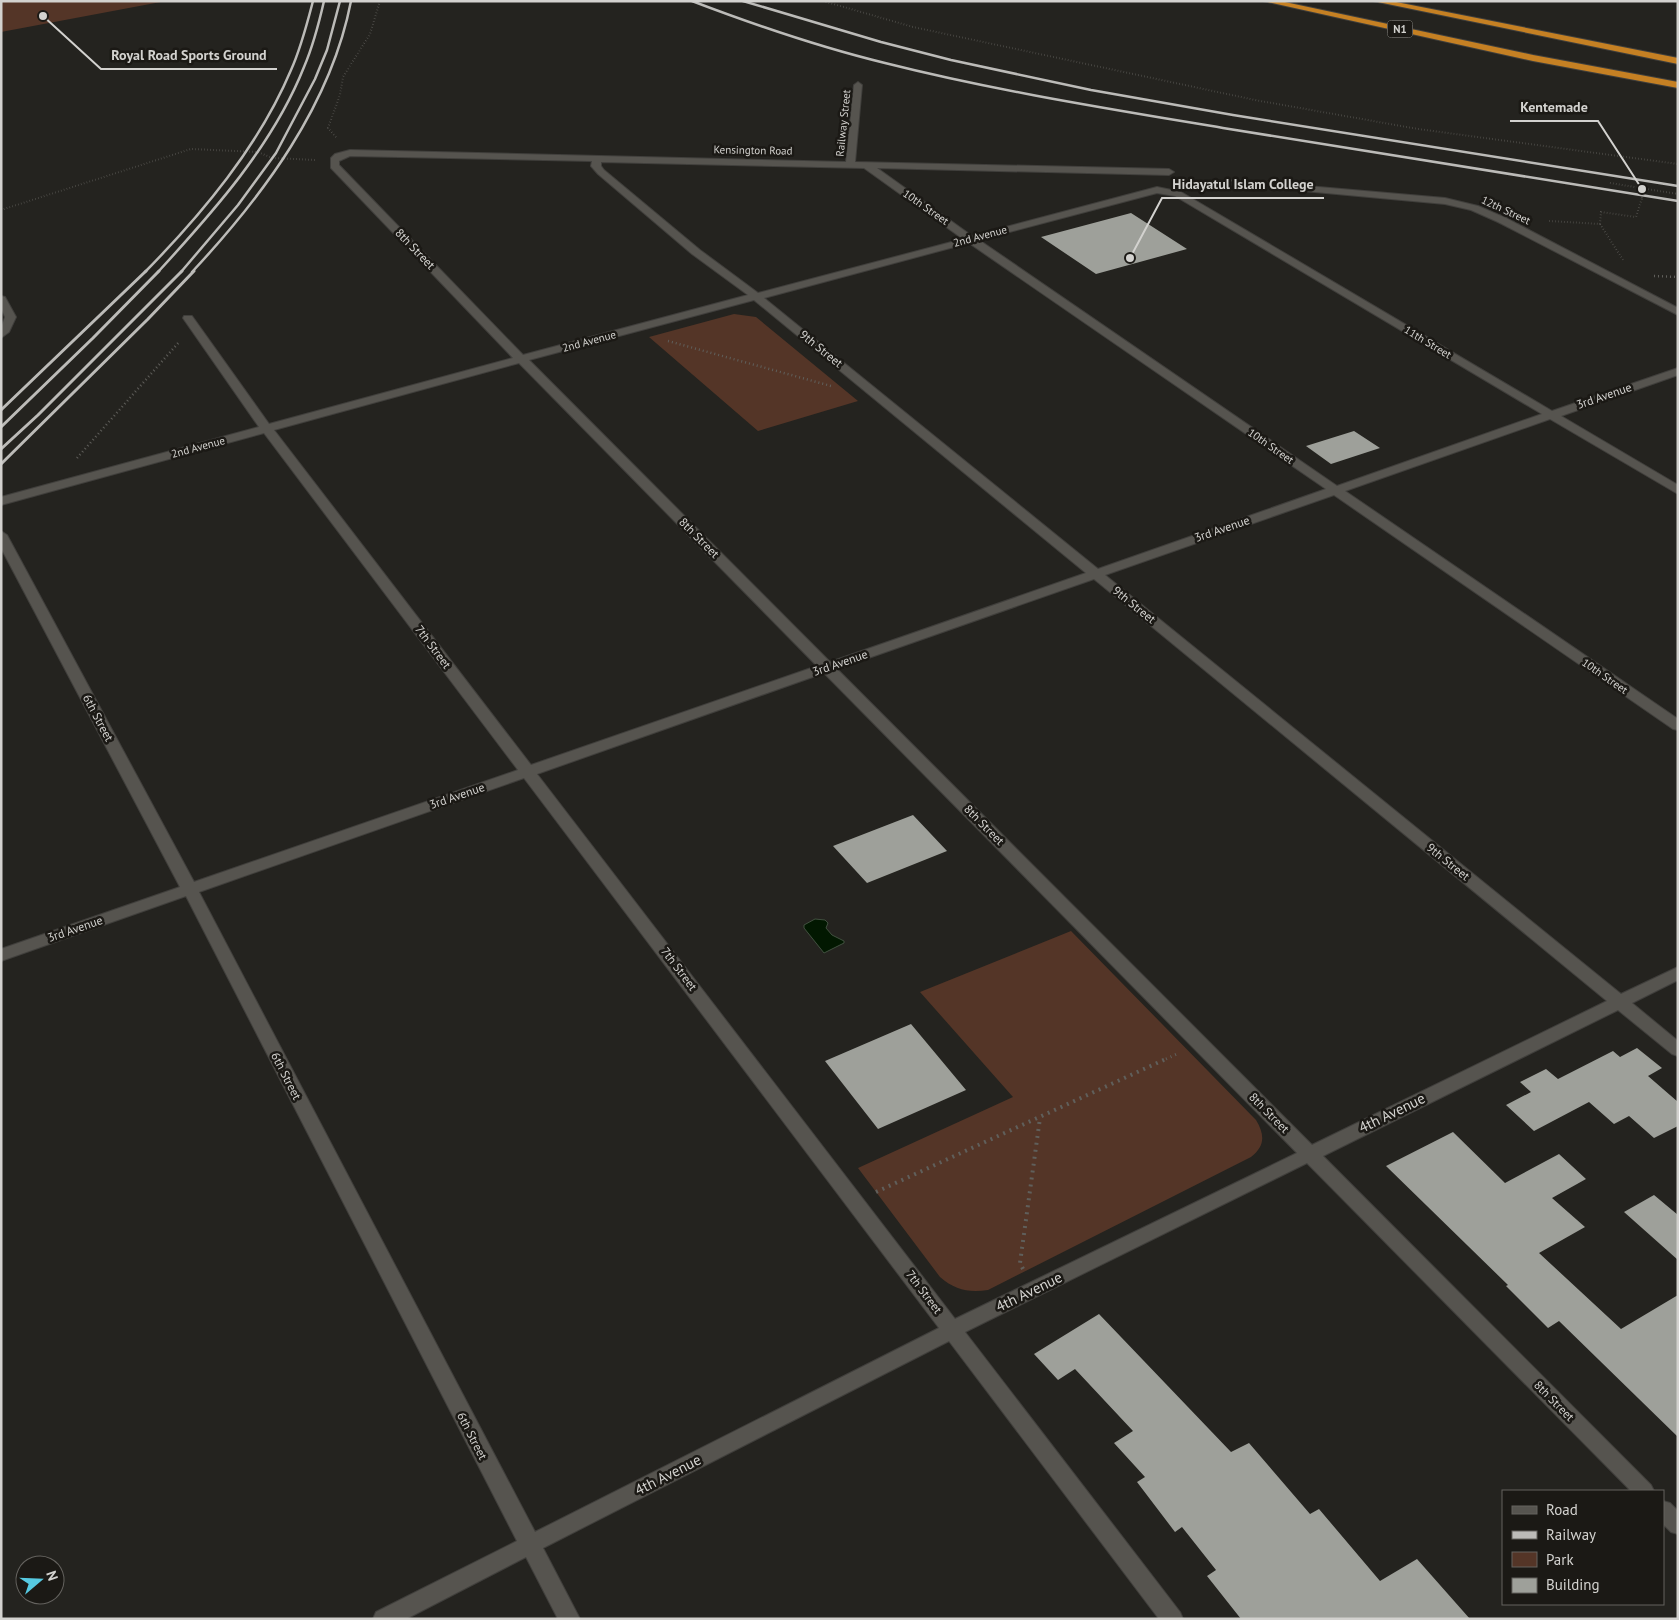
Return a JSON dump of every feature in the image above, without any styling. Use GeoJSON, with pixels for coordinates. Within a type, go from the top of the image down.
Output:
{"type":"FeatureCollection","features":[{"type":"Feature","properties":{"kind":"highway","name":"N1"},"geometry":{"type":"LineString","coordinates":[[1267,1],[1525,56],[1678,85]]}},
{"type":"Feature","properties":{"kind":"highway","name":"N1"},"geometry":{"type":"LineString","coordinates":[[1377,1],[1678,61]]}},
{"type":"Feature","properties":{"kind":"street","name":"Railway Street"},"geometry":{"type":"LineString","coordinates":[[850,165],[858,85]]}},
{"type":"Feature","properties":{"kind":"street","name":"Kensington Road"},"geometry":{"type":"LineString","coordinates":[[341,156],[597,159],[1169,172]]}},
{"type":"Feature","properties":{"kind":"street","name":"8th Street"},"geometry":{"type":"LineString","coordinates":[[341,156],[334,166],[522,359],[1643,1490]]}},
{"type":"Feature","properties":{"kind":"street","name":"9th Street"},"geometry":{"type":"LineString","coordinates":[[597,159],[596,166],[601,172],[696,252],[757,297],[1678,1050]]}},
{"type":"Feature","properties":{"kind":"street","name":"10th Street"},"geometry":{"type":"LineString","coordinates":[[866,165],[970,239],[1678,726]]}},
{"type":"Feature","properties":{"kind":"street","name":"12th Street"},"geometry":{"type":"LineString","coordinates":[[1307,189],[1445,202],[1474,208],[1502,220],[1678,312]]}},
{"type":"Feature","properties":{"kind":"street","name":"2nd Avenue"},"geometry":{"type":"LineString","coordinates":[[1,501],[629,330],[1151,191],[1165,190],[1178,194]]}},
{"type":"Feature","properties":{"kind":"street","name":"11th Street"},"geometry":{"type":"LineString","coordinates":[[1178,194],[1678,490]]}},
{"type":"Feature","properties":{"kind":"street"},"geometry":{"type":"LineString","coordinates":[[1,299],[11,317],[10,323],[1,336]]}},
{"type":"Feature","properties":{"kind":"street","name":"7th Street"},"geometry":{"type":"LineString","coordinates":[[191,321],[266,428],[1172,1619]]}},
{"type":"Feature","properties":{"kind":"street","name":"3rd Avenue"},"geometry":{"type":"LineString","coordinates":[[1,955],[1678,371]]}},
{"type":"Feature","properties":{"kind":"street","name":"6th Street"},"geometry":{"type":"LineString","coordinates":[[1,535],[190,890],[568,1619]]}},
{"type":"Feature","properties":{"kind":"street","name":"4th Avenue"},"geometry":{"type":"LineString","coordinates":[[384,1619],[952,1330],[1678,973]]}},
{"type":"Feature","properties":{"kind":"street"},"geometry":{"type":"LineString","coordinates":[[1664,1511],[1678,1525]]}},
{"type":"Feature","properties":{"kind":"path"},"geometry":{"type":"LineString","coordinates":[[1,210],[191,149],[258,152],[283,160],[341,156],[328,128],[340,95],[343,77],[356,60],[370,34],[380,1]]}},
{"type":"Feature","properties":{"kind":"path"},"geometry":{"type":"LineString","coordinates":[[823,1],[913,27],[1255,100],[1418,129],[1678,164]]}},
{"type":"Feature","properties":{"kind":"path"},"geometry":{"type":"LineString","coordinates":[[1198,188],[1234,180],[1291,184]]}},
{"type":"Feature","properties":{"kind":"path"},"geometry":{"type":"LineString","coordinates":[[1610,183],[1678,194]]}},
{"type":"Feature","properties":{"kind":"path"},"geometry":{"type":"LineString","coordinates":[[1624,262],[1600,224],[1601,212],[1636,217],[1644,188]]}},
{"type":"Feature","properties":{"kind":"path"},"geometry":{"type":"LineString","coordinates":[[1547,220],[1600,224]]}},
{"type":"Feature","properties":{"kind":"path"},"geometry":{"type":"LineString","coordinates":[[52,487],[191,321]]}},
{"type":"Feature","properties":{"kind":"path"},"geometry":{"type":"LineString","coordinates":[[629,330],[837,388]]}},
{"type":"Feature","properties":{"kind":"path"},"geometry":{"type":"LineString","coordinates":[[855,1202],[1200,1043]]}},
{"type":"Feature","properties":{"kind":"path"},"geometry":{"type":"LineString","coordinates":[[1038,1288],[1020,1263],[1040,1117]]}},
{"type":"Feature","properties":{"kind":"green space"},"geometry":{"type":"Polygon","coordinates":[[[1,1],[166,1],[1,32],[1,1]]]}},
{"type":"Feature","properties":{"kind":"green space"},"geometry":{"type":"Polygon","coordinates":[[[734,314],[756,317],[858,401],[758,431],[649,337],[734,314]]]}},
{"type":"Feature","properties":{"kind":"green space"},"geometry":{"type":"Polygon","coordinates":[[[1071,931],[1256,1120],[1262,1135],[1261,1144],[1256,1153],[1251,1157],[988,1290],[962,1290],[940,1277],[858,1168],[1013,1097],[920,992],[1071,931]]]}},
{"type":"Feature","properties":{"kind":"shaded area"},"geometry":{"type":"Polygon","coordinates":[[[815,919],[825,920],[828,923],[826,928],[832,935],[844,941],[844,943],[824,953],[804,928],[804,925],[815,919]]]}},
{"type":"Feature","properties":{"kind":"building"},"geometry":{"type":"Polygon","coordinates":[[[1131,213],[1187,249],[1096,274],[1041,237],[1131,213]]]}},
{"type":"Feature","properties":{"kind":"building"},"geometry":{"type":"Polygon","coordinates":[[[1354,431],[1380,448],[1331,464],[1306,446],[1354,431]]]}},
{"type":"Feature","properties":{"kind":"building"},"geometry":{"type":"Polygon","coordinates":[[[913,815],[947,851],[867,883],[833,846],[913,815]]]}},
{"type":"Feature","properties":{"kind":"building"},"geometry":{"type":"Polygon","coordinates":[[[911,1024],[966,1090],[878,1129],[825,1061],[911,1024]]]}},
{"type":"Feature","properties":{"kind":"building"},"geometry":{"type":"Polygon","coordinates":[[[1637,1048],[1662,1068],[1648,1076],[1678,1102],[1678,1126],[1654,1138],[1629,1116],[1614,1124],[1589,1102],[1534,1131],[1506,1105],[1531,1092],[1520,1082],[1546,1069],[1558,1079],[1613,1051],[1620,1057],[1637,1048]]]}},
{"type":"Feature","properties":{"kind":"building"},"geometry":{"type":"Polygon","coordinates":[[[1453,1132],[1505,1183],[1559,1154],[1586,1179],[1552,1198],[1585,1227],[1539,1253],[1621,1329],[1678,1295],[1678,1437],[1559,1321],[1548,1328],[1506,1286],[1508,1285],[1386,1166],[1453,1132]]]}},
{"type":"Feature","properties":{"kind":"building"},"geometry":{"type":"Polygon","coordinates":[[[1654,1195],[1678,1215],[1678,1260],[1624,1212],[1654,1195]]]}},
{"type":"Feature","properties":{"kind":"building"},"geometry":{"type":"Polygon","coordinates":[[[1099,1314],[1231,1452],[1249,1443],[1310,1514],[1319,1509],[1380,1581],[1417,1559],[1470,1619],[1241,1619],[1207,1576],[1216,1570],[1182,1527],[1175,1532],[1137,1482],[1145,1477],[1114,1443],[1133,1431],[1075,1369],[1058,1380],[1034,1354],[1099,1314]]]}},
{"type":"Feature","properties":{"kind":"railway"},"geometry":{"type":"LineString","coordinates":[[145,272],[208,203],[246,152],[263,125],[295,62],[313,1]]}},
{"type":"Feature","properties":{"kind":"railway"},"geometry":{"type":"LineString","coordinates":[[158,272],[221,201],[259,150],[276,123],[291,96],[307,59],[316,34],[324,1]]}},
{"type":"Feature","properties":{"kind":"railway"},"geometry":{"type":"LineString","coordinates":[[181,272],[238,205],[276,153],[315,79],[327,50],[340,1]]}},
{"type":"Feature","properties":{"kind":"railway"},"geometry":{"type":"LineString","coordinates":[[192,272],[244,212],[291,147],[328,77],[351,1]]}},
{"type":"Feature","properties":{"kind":"railway"},"geometry":{"type":"LineString","coordinates":[[692,1],[763,27],[836,50],[927,73],[1011,91],[1223,128],[1678,201]]}},
{"type":"Feature","properties":{"kind":"railway"},"geometry":{"type":"LineString","coordinates":[[743,1],[881,42],[951,60],[1091,90],[1233,115],[1678,186]]}},
{"type":"Feature","properties":{"kind":"railway"},"geometry":{"type":"LineString","coordinates":[[1,427],[159,271]]}},
{"type":"Feature","properties":{"kind":"railway"},"geometry":{"type":"LineString","coordinates":[[1,464],[194,271]]}},
{"type":"Feature","properties":{"kind":"railway"},"geometry":{"type":"LineString","coordinates":[[1,410],[145,272]]}},
{"type":"Feature","properties":{"kind":"railway"},"geometry":{"type":"LineString","coordinates":[[1,449],[38,415],[181,272]]}},
{"type":"Feature","properties":{"kind":"place","name":"Royal Road Sports Ground"},"geometry":{"type":"Point","coordinates":[43,16]}},
{"type":"Feature","properties":{"kind":"place","name":"Kentemade"},"geometry":{"type":"Point","coordinates":[1642,189]}},
{"type":"Feature","properties":{"kind":"place","name":"Hidayatul Islam College"},"geometry":{"type":"Point","coordinates":[1130,258]}}]}
